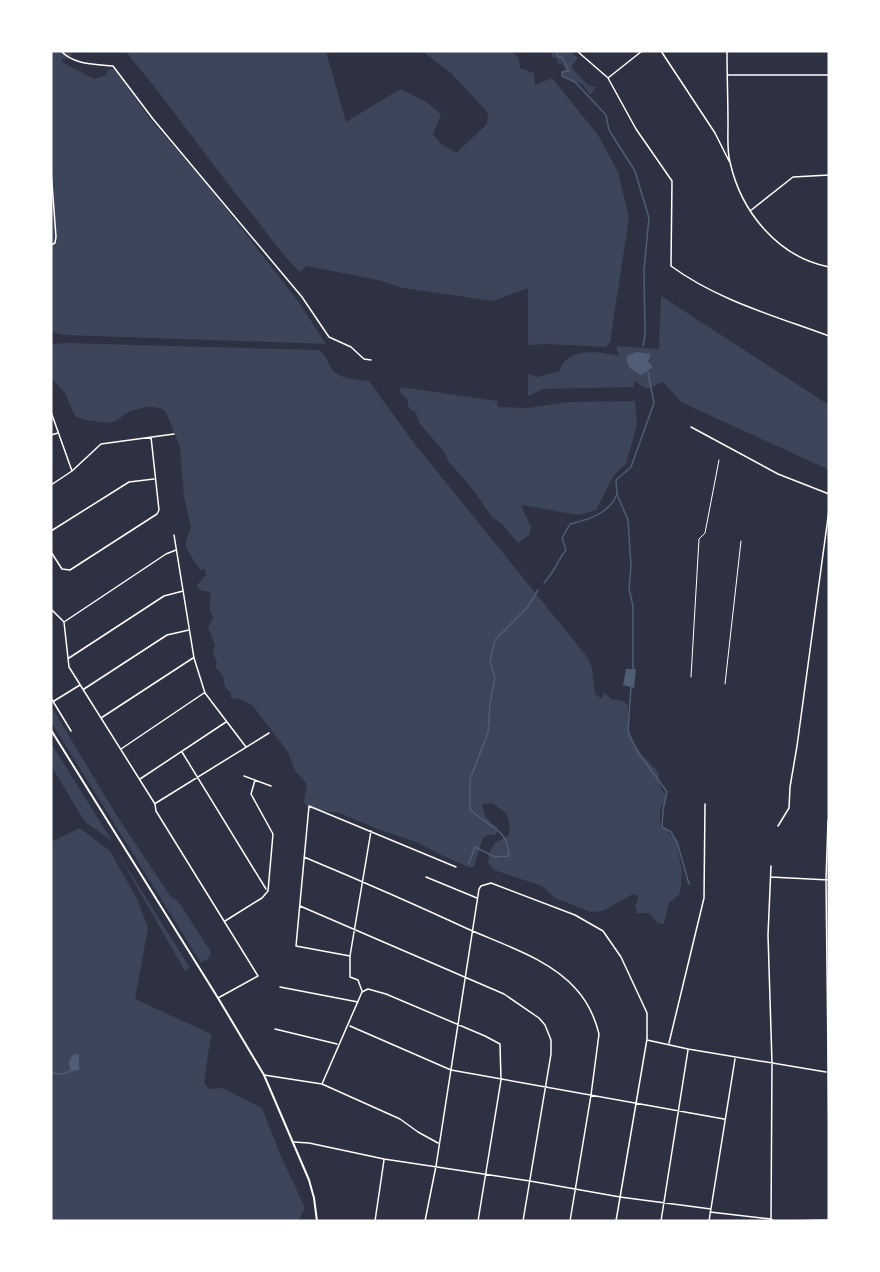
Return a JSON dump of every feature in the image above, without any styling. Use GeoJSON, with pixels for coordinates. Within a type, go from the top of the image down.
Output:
{"type":"FeatureCollection","features":[{"type":"Feature","properties":{"kind":"main road"},"geometry":{"type":"LineString","coordinates":[[51,730],[264,1075],[312,1189],[317,1221]]}},
{"type":"Feature","properties":{"kind":"street"},"geometry":{"type":"LineString","coordinates":[[61,51],[67,58],[76,62],[113,66],[153,119],[302,297],[329,337],[351,347],[364,359],[371,360]]}},
{"type":"Feature","properties":{"kind":"street"},"geometry":{"type":"LineString","coordinates":[[577,51],[608,78],[636,129],[672,180],[671,266],[689,279],[729,299],[829,336]]}},
{"type":"Feature","properties":{"kind":"street"},"geometry":{"type":"LineString","coordinates":[[608,78],[642,51]]}},
{"type":"Feature","properties":{"kind":"street"},"geometry":{"type":"LineString","coordinates":[[661,51],[715,133],[730,162],[749,211],[770,236],[791,253],[810,262],[829,267]]}},
{"type":"Feature","properties":{"kind":"street"},"geometry":{"type":"LineString","coordinates":[[727,51],[730,162]]}},
{"type":"Feature","properties":{"kind":"street"},"geometry":{"type":"LineString","coordinates":[[727,75],[829,75]]}},
{"type":"Feature","properties":{"kind":"street"},"geometry":{"type":"LineString","coordinates":[[51,172],[52,210],[56,237],[55,243],[51,245]]}},
{"type":"Feature","properties":{"kind":"street"},"geometry":{"type":"LineString","coordinates":[[749,211],[793,177],[829,175]]}},
{"type":"Feature","properties":{"kind":"street"},"geometry":{"type":"LineString","coordinates":[[51,412],[72,471]]}},
{"type":"Feature","properties":{"kind":"street"},"geometry":{"type":"LineString","coordinates":[[691,427],[778,474],[829,494]]}},
{"type":"Feature","properties":{"kind":"street"},"geometry":{"type":"LineString","coordinates":[[51,435],[59,433]]}},
{"type":"Feature","properties":{"kind":"street"},"geometry":{"type":"LineString","coordinates":[[51,485],[72,471],[101,444],[174,434]]}},
{"type":"Feature","properties":{"kind":"street"},"geometry":{"type":"LineString","coordinates":[[51,552],[62,569],[70,570],[157,514],[159,510],[151,437]]}},
{"type":"Feature","properties":{"kind":"street"},"geometry":{"type":"LineString","coordinates":[[51,531],[129,482],[155,478]]}},
{"type":"Feature","properties":{"kind":"street"},"geometry":{"type":"LineString","coordinates":[[778,826],[789,808],[789,793],[829,510]]}},
{"type":"Feature","properties":{"kind":"street"},"geometry":{"type":"LineString","coordinates":[[174,535],[194,658],[205,693],[246,747]]}},
{"type":"Feature","properties":{"kind":"street"},"geometry":{"type":"LineString","coordinates":[[64,622],[166,554],[176,550]]}},
{"type":"Feature","properties":{"kind":"street"},"geometry":{"type":"LineString","coordinates":[[68,659],[164,596],[184,591]]}},
{"type":"Feature","properties":{"kind":"street"},"geometry":{"type":"LineString","coordinates":[[51,609],[64,622],[69,667],[155,804],[156,811],[258,976],[218,998]]}},
{"type":"Feature","properties":{"kind":"street"},"geometry":{"type":"LineString","coordinates":[[83,689],[166,634],[190,630]]}},
{"type":"Feature","properties":{"kind":"street"},"geometry":{"type":"LineString","coordinates":[[101,718],[194,658]]}},
{"type":"Feature","properties":{"kind":"street"},"geometry":{"type":"LineString","coordinates":[[53,701],[80,685]]}},
{"type":"Feature","properties":{"kind":"street"},"geometry":{"type":"LineString","coordinates":[[120,749],[205,693]]}},
{"type":"Feature","properties":{"kind":"street"},"geometry":{"type":"LineString","coordinates":[[51,698],[71,731]]}},
{"type":"Feature","properties":{"kind":"street"},"geometry":{"type":"LineString","coordinates":[[139,779],[227,722]]}},
{"type":"Feature","properties":{"kind":"street"},"geometry":{"type":"LineString","coordinates":[[155,804],[269,733]]}},
{"type":"Feature","properties":{"kind":"street"},"geometry":{"type":"LineString","coordinates":[[182,752],[268,891]]}},
{"type":"Feature","properties":{"kind":"street"},"geometry":{"type":"LineString","coordinates":[[244,776],[271,786]]}},
{"type":"Feature","properties":{"kind":"street"},"geometry":{"type":"LineString","coordinates":[[225,921],[262,898],[268,891],[273,834],[251,794],[255,780]]}},
{"type":"Feature","properties":{"kind":"street"},"geometry":{"type":"LineString","coordinates":[[669,1043],[704,898],[705,804]]}},
{"type":"Feature","properties":{"kind":"street"},"geometry":{"type":"LineString","coordinates":[[350,956],[296,946],[309,806],[456,867]]}},
{"type":"Feature","properties":{"kind":"street"},"geometry":{"type":"LineString","coordinates":[[828,821],[829,1143]]}},
{"type":"Feature","properties":{"kind":"street"},"geometry":{"type":"LineString","coordinates":[[322,1084],[362,992],[358,980],[350,977],[350,956],[371,831]]}},
{"type":"Feature","properties":{"kind":"street"},"geometry":{"type":"LineString","coordinates":[[304,857],[512,947],[550,968],[576,988],[587,1004],[597,1024],[599,1034],[570,1221]]}},
{"type":"Feature","properties":{"kind":"street"},"geometry":{"type":"LineString","coordinates":[[293,1142],[309,1143],[384,1159],[772,1220],[772,1063],[768,935],[771,866]]}},
{"type":"Feature","properties":{"kind":"street"},"geometry":{"type":"LineString","coordinates":[[771,877],[828,880]]}},
{"type":"Feature","properties":{"kind":"street"},"geometry":{"type":"LineString","coordinates":[[426,878],[478,898]]}},
{"type":"Feature","properties":{"kind":"street"},"geometry":{"type":"LineString","coordinates":[[425,1221],[436,1167],[478,898],[481,886],[494,883],[575,915],[603,931],[621,957],[647,1013],[646,1040],[616,1221]]}},
{"type":"Feature","properties":{"kind":"street"},"geometry":{"type":"LineString","coordinates":[[300,906],[504,994],[539,1017],[551,1040],[551,1054],[523,1221]]}},
{"type":"Feature","properties":{"kind":"street"},"geometry":{"type":"LineString","coordinates":[[280,987],[358,1002]]}},
{"type":"Feature","properties":{"kind":"street"},"geometry":{"type":"LineString","coordinates":[[362,992],[368,989],[387,994],[485,1035],[500,1044],[501,1080],[478,1221]]}},
{"type":"Feature","properties":{"kind":"street"},"geometry":{"type":"LineString","coordinates":[[349,1026],[451,1070],[724,1119]]}},
{"type":"Feature","properties":{"kind":"street"},"geometry":{"type":"LineString","coordinates":[[275,1029],[338,1045]]}},
{"type":"Feature","properties":{"kind":"street"},"geometry":{"type":"LineString","coordinates":[[646,1040],[827,1072]]}},
{"type":"Feature","properties":{"kind":"street"},"geometry":{"type":"LineString","coordinates":[[661,1221],[688,1049]]}},
{"type":"Feature","properties":{"kind":"street"},"geometry":{"type":"LineString","coordinates":[[709,1221],[736,1057]]}},
{"type":"Feature","properties":{"kind":"street"},"geometry":{"type":"LineString","coordinates":[[264,1075],[322,1084],[400,1119],[439,1143]]}},
{"type":"Feature","properties":{"kind":"street"},"geometry":{"type":"LineString","coordinates":[[375,1221],[384,1159]]}},
{"type":"Feature","properties":{"kind":"street"},"geometry":{"type":"LineString","coordinates":[[783,1221],[829,1220]]}},
{"type":"Feature","properties":{"kind":"lane"},"geometry":{"type":"LineString","coordinates":[[691,677],[699,539],[705,533],[719,460]]}},
{"type":"Feature","properties":{"kind":"lane"},"geometry":{"type":"LineString","coordinates":[[725,684],[741,541]]}},
{"type":"Feature","properties":{"kind":"shaded area"},"geometry":{"type":"Polygon","coordinates":[[[51,51],[72,51],[71,58],[62,59],[62,62],[94,79],[106,75],[108,69],[115,69],[150,119],[210,188],[298,301],[326,344],[64,335],[51,332],[51,51]]]}},
{"type":"Feature","properties":{"kind":"shaded area"},"geometry":{"type":"Polygon","coordinates":[[[125,51],[326,51],[346,122],[400,89],[425,101],[441,114],[433,134],[440,143],[456,153],[487,124],[488,113],[451,73],[422,51],[512,51],[519,59],[520,68],[534,73],[535,85],[552,78],[598,135],[618,172],[629,218],[610,342],[606,347],[528,345],[528,288],[493,301],[403,288],[378,280],[307,266],[300,272],[288,260],[125,51]]]}},
{"type":"Feature","properties":{"kind":"shaded area"},"geometry":{"type":"Polygon","coordinates":[[[552,51],[570,51],[578,58],[571,67],[588,85],[596,87],[590,95],[583,85],[563,77],[562,73],[565,70],[563,63],[559,65],[557,59],[552,57],[552,51]]]}},
{"type":"Feature","properties":{"kind":"shaded area"},"geometry":{"type":"Polygon","coordinates":[[[661,296],[829,405],[829,470],[681,402],[663,382],[647,389],[634,381],[634,387],[543,389],[528,396],[528,374],[537,377],[560,371],[563,363],[576,354],[594,352],[619,356],[616,346],[659,349],[661,296]]]}},
{"type":"Feature","properties":{"kind":"shaded area"},"geometry":{"type":"Polygon","coordinates":[[[51,344],[319,350],[337,374],[369,381],[414,443],[588,658],[592,668],[595,694],[602,699],[605,693],[611,699],[623,701],[628,705],[628,725],[632,739],[642,755],[658,772],[661,789],[666,794],[667,798],[660,809],[660,824],[676,840],[682,871],[679,895],[669,903],[664,924],[658,923],[649,913],[637,913],[635,905],[638,896],[633,894],[603,911],[591,912],[555,898],[542,886],[494,870],[488,863],[490,851],[495,843],[509,835],[510,827],[507,814],[492,803],[482,804],[486,817],[497,827],[498,832],[483,838],[474,866],[471,868],[419,843],[340,813],[309,809],[304,802],[307,784],[295,771],[288,752],[252,705],[231,698],[231,693],[225,687],[223,676],[215,667],[217,663],[213,653],[215,645],[208,627],[213,618],[209,607],[211,595],[209,592],[199,590],[197,585],[206,575],[205,569],[200,570],[186,548],[191,527],[184,497],[180,447],[166,412],[154,407],[143,408],[109,422],[75,416],[65,393],[51,378],[51,344]]]}},
{"type":"Feature","properties":{"kind":"shaded area"},"geometry":{"type":"Polygon","coordinates":[[[637,352],[651,354],[648,362],[653,367],[641,375],[632,370],[627,363],[627,356],[637,352]]]}},
{"type":"Feature","properties":{"kind":"shaded area"},"geometry":{"type":"Polygon","coordinates":[[[401,387],[497,401],[498,407],[527,408],[569,402],[635,401],[637,424],[626,464],[614,475],[596,510],[578,515],[521,505],[531,527],[529,535],[518,543],[502,524],[492,517],[471,487],[448,461],[445,453],[420,424],[415,411],[408,406],[408,400],[399,391],[401,387]]]}},
{"type":"Feature","properties":{"kind":"shaded area"},"geometry":{"type":"Polygon","coordinates":[[[626,669],[636,669],[634,688],[623,685],[626,669]]]}},
{"type":"Feature","properties":{"kind":"shaded area"},"geometry":{"type":"Polygon","coordinates":[[[51,706],[117,816],[171,897],[178,901],[211,952],[209,958],[201,963],[51,722],[51,706]]]}},
{"type":"Feature","properties":{"kind":"shaded area"},"geometry":{"type":"Polygon","coordinates":[[[51,743],[112,841],[85,822],[51,766],[51,743]]]}},
{"type":"Feature","properties":{"kind":"shaded area"},"geometry":{"type":"Polygon","coordinates":[[[80,828],[110,851],[137,899],[148,928],[135,999],[211,1034],[204,1083],[209,1089],[223,1088],[262,1108],[305,1208],[298,1221],[51,1221],[51,842],[80,828]]]}},
{"type":"Feature","properties":{"kind":"shaded area"},"geometry":{"type":"Polygon","coordinates":[[[114,847],[190,968],[185,971],[114,847]]]}},
{"type":"Feature","properties":{"kind":"shaded area"},"geometry":{"type":"Polygon","coordinates":[[[74,1054],[79,1055],[79,1070],[71,1071],[69,1062],[74,1054]]]}},
{"type":"Feature","properties":{"kind":"waterway"},"geometry":{"type":"LineString","coordinates":[[555,51],[559,57],[562,57],[569,71],[562,72],[562,76],[575,82],[606,115],[609,130],[635,171],[649,218],[644,270],[645,336],[643,346]]}},
{"type":"Feature","properties":{"kind":"waterway"},"geometry":{"type":"LineString","coordinates":[[633,670],[633,606],[629,589],[631,566],[628,520],[617,494],[616,480],[631,467],[654,403],[648,372]]}},
{"type":"Feature","properties":{"kind":"waterway"},"geometry":{"type":"LineString","coordinates":[[544,583],[566,550],[562,538],[570,524],[591,518],[604,511],[614,501],[617,494]]}},
{"type":"Feature","properties":{"kind":"waterway"},"geometry":{"type":"LineString","coordinates":[[469,863],[475,847],[495,857],[509,856],[507,843],[503,836],[470,809],[470,779],[488,733],[490,703],[495,678],[490,662],[495,640],[527,608],[538,590]]}},
{"type":"Feature","properties":{"kind":"waterway"},"geometry":{"type":"LineString","coordinates":[[631,687],[628,732],[637,751],[667,792],[662,827],[671,832],[677,842],[689,884]]}},
{"type":"Feature","properties":{"kind":"waterway"},"geometry":{"type":"LineString","coordinates":[[51,1073],[62,1074],[71,1071]]}}]}
